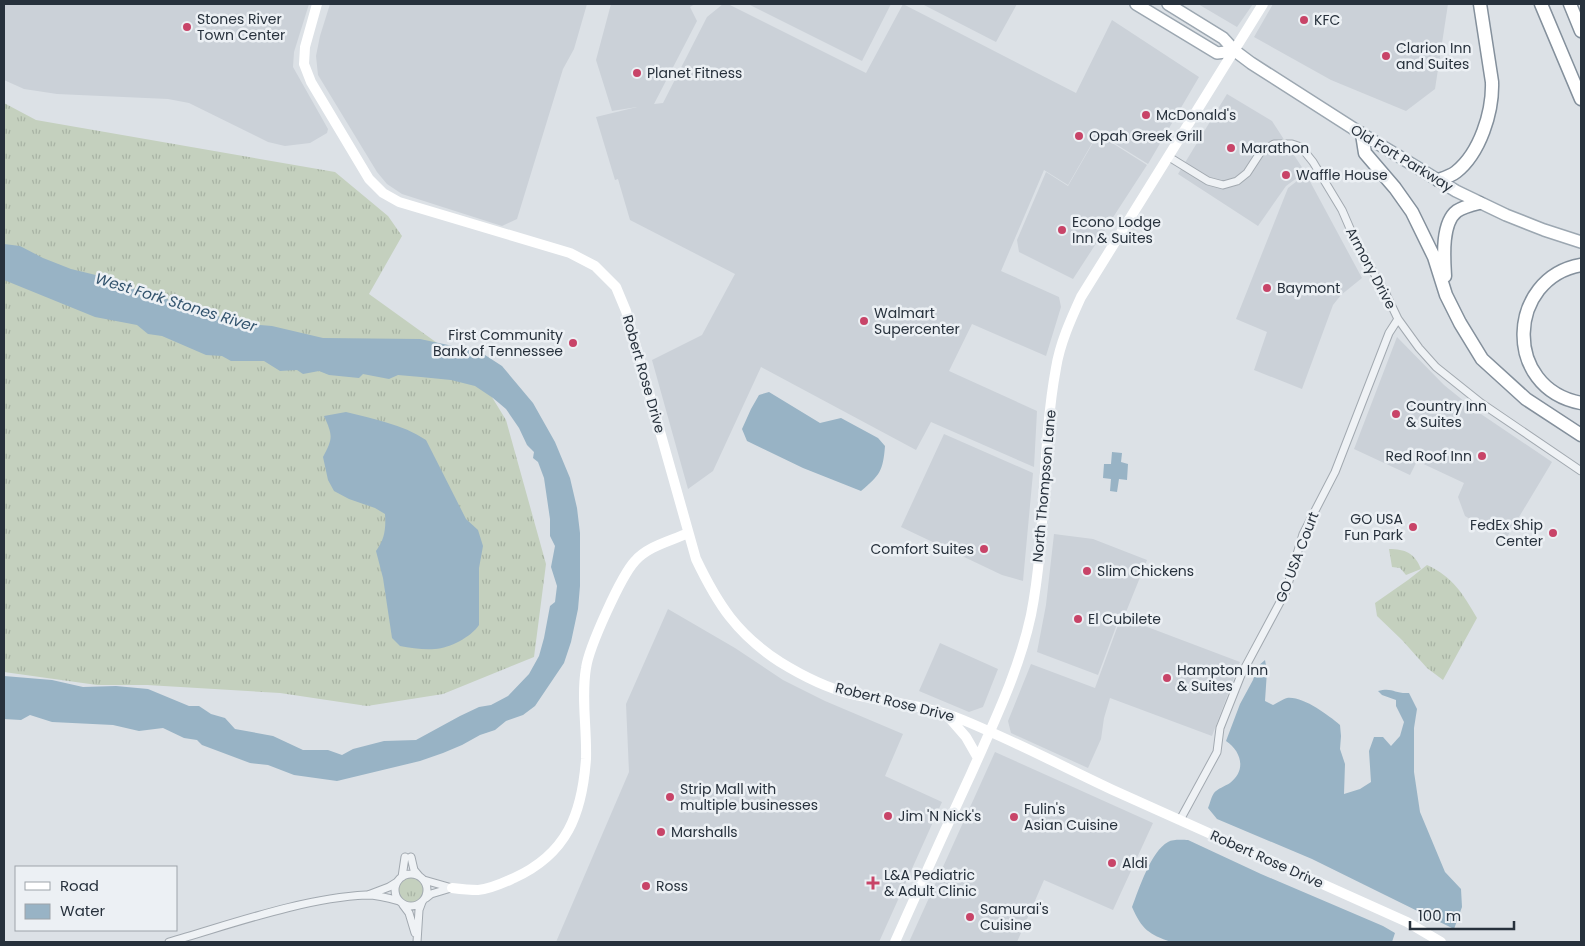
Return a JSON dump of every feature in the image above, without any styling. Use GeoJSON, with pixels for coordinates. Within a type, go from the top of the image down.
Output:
{"type":"FeatureCollection","features":[{"type":"Feature","properties":{"kind":"highway"},"geometry":{"type":"LineString","coordinates":[[1438,180],[1454,173],[1465,162],[1480,138],[1489,113],[1492,82],[1480,4]]}},
{"type":"Feature","properties":{"kind":"highway"},"geometry":{"type":"LineString","coordinates":[[1540,4],[1581,99]]}},
{"type":"Feature","properties":{"kind":"highway"},"geometry":{"type":"LineString","coordinates":[[1570,4],[1581,30]]}},
{"type":"Feature","properties":{"kind":"highway"},"geometry":{"type":"LineString","coordinates":[[1362,134],[1365,153],[1395,188],[1412,212],[1434,257],[1446,295],[1460,324],[1482,359],[1526,399],[1581,434]]}},
{"type":"Feature","properties":{"kind":"highway"},"geometry":{"type":"LineString","coordinates":[[1460,324],[1446,280],[1443,252],[1451,218],[1455,212],[1479,203]]}},
{"type":"Feature","properties":{"kind":"highway"},"geometry":{"type":"LineString","coordinates":[[1581,265],[1573,266],[1555,276],[1543,286],[1532,300],[1523,334],[1530,368],[1554,393],[1564,399],[1581,403]]}},
{"type":"Feature","properties":{"kind":"main road","name":"Old Fort Parkway"},"geometry":{"type":"LineString","coordinates":[[1136,4],[1217,53],[1235,51]]}},
{"type":"Feature","properties":{"kind":"main road","name":"Old Fort Parkway"},"geometry":{"type":"LineString","coordinates":[[1168,4],[1222,38],[1235,51],[1362,134],[1438,180],[1479,203],[1530,225],[1581,242]]}},
{"type":"Feature","properties":{"kind":"street","name":"Robert Rose Drive"},"geometry":{"type":"LineString","coordinates":[[318,4],[305,47],[304,64],[310,82],[370,179],[383,193],[398,202],[570,253],[595,266],[616,287],[626,310],[696,559],[712,592],[729,618],[753,643],[781,662],[819,682],[849,693],[925,707],[990,732],[1407,922],[1441,942]]}},
{"type":"Feature","properties":{"kind":"street","name":"North Thompson Lane"},"geometry":{"type":"LineString","coordinates":[[895,942],[990,732],[1023,649],[1037,576],[1050,411],[1056,366],[1081,297],[1263,4]]}},
{"type":"Feature","properties":{"kind":"street","name":"Armory Drive"},"geometry":{"type":"LineString","coordinates":[[1169,157],[1208,182],[1223,185],[1237,181],[1247,173],[1260,153],[1274,144],[1292,144],[1302,148],[1313,162],[1342,210],[1355,240],[1386,294],[1398,320],[1436,367],[1488,408],[1581,471]]}},
{"type":"Feature","properties":{"kind":"street","name":"GO USA Court"},"geometry":{"type":"LineString","coordinates":[[1180,820],[1216,752],[1220,728],[1241,675],[1286,591],[1303,534],[1334,472],[1389,333],[1398,320]]}},
{"type":"Feature","properties":{"kind":"street"},"geometry":{"type":"LineString","coordinates":[[168,942],[184,940],[290,908],[340,898],[368,895],[389,887],[399,879],[410,874],[452,888],[478,890],[496,886],[536,867],[552,854],[569,831],[575,818],[584,779],[586,757],[583,694],[586,666],[594,642],[612,602],[634,561],[654,547],[688,533]]}},
{"type":"Feature","properties":{"kind":"street"},"geometry":{"type":"LineString","coordinates":[[945,714],[966,737],[978,758]]}},
{"type":"Feature","properties":{"kind":"street"},"geometry":{"type":"LineString","coordinates":[[408,857],[428,891],[419,910],[417,939],[409,913],[395,892],[408,857]]}},
{"type":"Feature","properties":{"kind":"street"},"geometry":{"type":"LineString","coordinates":[[368,895],[413,907],[431,894],[452,888]]}},
{"type":"Feature","properties":{"kind":"shaded area"},"geometry":{"type":"Polygon","coordinates":[[[4,4],[309,4],[294,52],[293,67],[328,129],[327,133],[310,143],[285,146],[268,142],[189,103],[168,99],[57,94],[24,89],[4,80],[4,4]]]}},
{"type":"Feature","properties":{"kind":"shaded area"},"geometry":{"type":"Polygon","coordinates":[[[330,4],[587,4],[574,49],[563,69],[517,219],[502,226],[402,194],[387,184],[377,172],[318,75],[316,56],[330,4]]]}},
{"type":"Feature","properties":{"kind":"shaded area"},"geometry":{"type":"Polygon","coordinates":[[[611,4],[695,4],[690,7],[697,21],[654,104],[663,103],[707,17],[723,4],[728,4],[866,73],[903,4],[1076,93],[1112,20],[1199,77],[1148,164],[1098,133],[1068,185],[1044,170],[1001,271],[1059,297],[1061,307],[1046,356],[972,324],[949,371],[1037,411],[1034,467],[931,422],[916,450],[761,367],[713,471],[688,489],[652,360],[702,335],[735,274],[630,220],[618,179],[615,180],[596,117],[637,107],[612,111],[596,60],[611,4]]]}},
{"type":"Feature","properties":{"kind":"shaded area"},"geometry":{"type":"Polygon","coordinates":[[[748,4],[891,4],[862,61],[748,4]]]}},
{"type":"Feature","properties":{"kind":"shaded area"},"geometry":{"type":"Polygon","coordinates":[[[922,4],[1017,4],[996,42],[922,4]]]}},
{"type":"Feature","properties":{"kind":"shaded area"},"geometry":{"type":"Polygon","coordinates":[[[1198,4],[1253,4],[1237,27],[1198,4]]]}},
{"type":"Feature","properties":{"kind":"shaded area","name":"Clarion Inn and Suites"},"geometry":{"type":"Polygon","coordinates":[[[1273,4],[1448,4],[1435,89],[1406,111],[1331,80],[1254,37],[1273,4]]]}},
{"type":"Feature","properties":{"kind":"shaded area"},"geometry":{"type":"Polygon","coordinates":[[[1227,94],[1272,121],[1305,172],[1286,186],[1258,226],[1178,174],[1227,94]]]}},
{"type":"Feature","properties":{"kind":"shaded area"},"geometry":{"type":"Polygon","coordinates":[[[1098,134],[1147,165],[1073,279],[1019,252],[1017,240],[1046,172],[1068,186],[1098,134]]]}},
{"type":"Feature","properties":{"kind":"shaded area"},"geometry":{"type":"Polygon","coordinates":[[[1306,174],[1362,278],[1341,295],[1333,305],[1302,389],[1254,370],[1267,332],[1236,319],[1288,188],[1306,174]]]}},
{"type":"Feature","properties":{"kind":"shaded area"},"geometry":{"type":"Polygon","coordinates":[[[1397,337],[1444,385],[1475,410],[1552,462],[1507,537],[1487,529],[1465,516],[1458,497],[1464,483],[1417,461],[1410,475],[1354,449],[1397,337]]]}},
{"type":"Feature","properties":{"kind":"shaded area"},"geometry":{"type":"Polygon","coordinates":[[[944,434],[1033,473],[1023,581],[1002,575],[901,527],[944,434]]]}},
{"type":"Feature","properties":{"kind":"shaded area"},"geometry":{"type":"Polygon","coordinates":[[[1054,534],[1093,539],[1147,560],[1124,617],[1120,616],[1098,675],[1037,652],[1046,605],[1054,534]]]}},
{"type":"Feature","properties":{"kind":"shaded area"},"geometry":{"type":"Polygon","coordinates":[[[668,609],[735,648],[783,680],[825,701],[903,734],[885,776],[942,802],[879,942],[556,942],[629,772],[626,704],[668,609]]]}},
{"type":"Feature","properties":{"kind":"shaded area"},"geometry":{"type":"Polygon","coordinates":[[[1121,617],[1240,662],[1212,736],[1110,698],[1104,718],[1101,739],[1088,768],[1011,733],[1008,721],[1031,664],[1095,688],[1121,617]]]}},
{"type":"Feature","properties":{"kind":"shaded area"},"geometry":{"type":"Polygon","coordinates":[[[940,643],[998,669],[983,707],[969,712],[919,691],[940,643]]]}},
{"type":"Feature","properties":{"kind":"shaded area"},"geometry":{"type":"Polygon","coordinates":[[[995,752],[1153,823],[1113,910],[1044,880],[1017,942],[909,942],[995,752]]]}},
{"type":"Feature","properties":{"kind":"green space"},"geometry":{"type":"Polygon","coordinates":[[[4,103],[36,120],[335,172],[388,216],[402,236],[369,294],[476,371],[506,420],[546,564],[534,657],[443,694],[367,706],[280,693],[147,685],[97,685],[4,672],[4,103]]]}},
{"type":"Feature","properties":{"kind":"green space"},"geometry":{"type":"Polygon","coordinates":[[[1389,549],[1409,553],[1416,559],[1421,569],[1406,575],[1400,568],[1392,567],[1389,549]]]}},
{"type":"Feature","properties":{"kind":"green space"},"geometry":{"type":"Polygon","coordinates":[[[1427,565],[1451,581],[1467,601],[1477,618],[1443,680],[1427,668],[1377,616],[1375,603],[1427,565]]]}},
{"type":"Feature","properties":{"kind":"green space"},"geometry":{"type":"Polygon","coordinates":[[[411,877],[420,881],[424,890],[420,899],[411,903],[402,899],[398,890],[402,881],[411,877]]]}},
{"type":"Feature","properties":{"kind":"water"},"geometry":{"type":"Polygon","coordinates":[[[4,244],[20,246],[71,269],[104,277],[132,288],[157,294],[184,307],[246,324],[272,326],[323,338],[420,339],[467,349],[485,355],[502,366],[533,403],[555,442],[570,478],[577,508],[580,533],[580,586],[578,609],[571,642],[564,663],[535,706],[523,715],[506,721],[495,730],[443,753],[420,761],[337,781],[294,775],[268,765],[250,763],[202,745],[197,740],[184,738],[163,728],[139,731],[113,725],[52,722],[30,715],[21,720],[4,719],[4,676],[52,680],[83,687],[116,686],[148,689],[189,706],[199,706],[211,714],[225,718],[235,729],[273,736],[303,750],[328,750],[342,755],[353,749],[384,741],[416,740],[460,716],[479,707],[491,705],[508,696],[529,674],[539,656],[550,606],[555,602],[557,586],[551,567],[555,546],[550,536],[550,519],[544,478],[538,462],[533,458],[534,452],[527,445],[519,428],[506,409],[475,386],[451,380],[398,375],[389,379],[363,374],[359,378],[329,375],[319,371],[303,374],[297,370],[280,371],[264,361],[231,361],[222,356],[206,355],[162,336],[148,334],[137,325],[95,317],[4,280],[4,244]]]}},
{"type":"Feature","properties":{"kind":"water"},"geometry":{"type":"Polygon","coordinates":[[[769,392],[820,423],[841,418],[878,438],[885,446],[883,461],[882,467],[872,481],[861,491],[803,468],[747,441],[742,429],[759,395],[769,392]]]}},
{"type":"Feature","properties":{"kind":"water"},"geometry":{"type":"Polygon","coordinates":[[[346,412],[397,426],[426,440],[466,519],[478,530],[483,546],[479,568],[479,625],[466,638],[441,648],[418,649],[400,646],[392,638],[383,578],[376,551],[384,533],[385,514],[334,491],[328,480],[323,457],[331,437],[324,416],[346,412]]]}},
{"type":"Feature","properties":{"kind":"water"},"geometry":{"type":"Polygon","coordinates":[[[1112,452],[1122,453],[1121,462],[1128,464],[1127,480],[1119,479],[1117,492],[1110,491],[1111,479],[1103,478],[1104,464],[1111,464],[1112,452]]]}},
{"type":"Feature","properties":{"kind":"water"},"geometry":{"type":"Polygon","coordinates":[[[1265,660],[1267,671],[1265,701],[1273,705],[1287,698],[1300,700],[1315,707],[1340,725],[1340,749],[1345,764],[1344,794],[1360,789],[1371,782],[1369,751],[1374,737],[1383,737],[1391,746],[1400,736],[1404,722],[1396,706],[1396,700],[1382,695],[1378,691],[1387,690],[1409,693],[1417,709],[1414,728],[1414,772],[1420,812],[1445,872],[1461,889],[1462,907],[1454,929],[1312,859],[1217,819],[1208,808],[1214,793],[1230,783],[1239,772],[1240,761],[1238,755],[1226,741],[1257,667],[1265,660]]]}},
{"type":"Feature","properties":{"kind":"water"},"geometry":{"type":"Polygon","coordinates":[[[1188,840],[1261,874],[1383,926],[1395,933],[1392,942],[1171,942],[1157,936],[1143,926],[1132,907],[1146,871],[1156,853],[1170,841],[1188,840]]]}},
{"type":"Feature","properties":{"kind":"place","name":"KFC"},"geometry":{"type":"Point","coordinates":[1304,20]}},
{"type":"Feature","properties":{"kind":"place","name":"Stones River Town Center"},"geometry":{"type":"Point","coordinates":[187,27]}},
{"type":"Feature","properties":{"kind":"place","name":"Clarion Inn and Suites"},"geometry":{"type":"Point","coordinates":[1386,56]}},
{"type":"Feature","properties":{"kind":"place","name":"Planet Fitness"},"geometry":{"type":"Point","coordinates":[637,73]}},
{"type":"Feature","properties":{"kind":"place","name":"McDonald's"},"geometry":{"type":"Point","coordinates":[1146,115]}},
{"type":"Feature","properties":{"kind":"place","name":"Opah Greek Grill"},"geometry":{"type":"Point","coordinates":[1079,136]}},
{"type":"Feature","properties":{"kind":"place","name":"Marathon"},"geometry":{"type":"Point","coordinates":[1231,148]}},
{"type":"Feature","properties":{"kind":"place","name":"Waffle House"},"geometry":{"type":"Point","coordinates":[1286,175]}},
{"type":"Feature","properties":{"kind":"place","name":"Econo Lodge Inn & Suites"},"geometry":{"type":"Point","coordinates":[1062,230]}},
{"type":"Feature","properties":{"kind":"place","name":"Baymont"},"geometry":{"type":"Point","coordinates":[1267,288]}},
{"type":"Feature","properties":{"kind":"place","name":"Walmart Supercenter"},"geometry":{"type":"Point","coordinates":[864,321]}},
{"type":"Feature","properties":{"kind":"place","name":"First Community Bank of Tennessee"},"geometry":{"type":"Point","coordinates":[573,343]}},
{"type":"Feature","properties":{"kind":"place","name":"Country Inn & Suites"},"geometry":{"type":"Point","coordinates":[1396,414]}},
{"type":"Feature","properties":{"kind":"place","name":"Red Roof Inn"},"geometry":{"type":"Point","coordinates":[1482,456]}},
{"type":"Feature","properties":{"kind":"place","name":"GO USA Fun Park"},"geometry":{"type":"Point","coordinates":[1413,527]}},
{"type":"Feature","properties":{"kind":"place","name":"FedEx Ship Center"},"geometry":{"type":"Point","coordinates":[1553,533]}},
{"type":"Feature","properties":{"kind":"place","name":"Comfort Suites"},"geometry":{"type":"Point","coordinates":[984,549]}},
{"type":"Feature","properties":{"kind":"place","name":"Slim Chickens"},"geometry":{"type":"Point","coordinates":[1087,571]}},
{"type":"Feature","properties":{"kind":"place","name":"El Cubilete"},"geometry":{"type":"Point","coordinates":[1078,619]}},
{"type":"Feature","properties":{"kind":"place","name":"Hampton Inn & Suites"},"geometry":{"type":"Point","coordinates":[1167,678]}},
{"type":"Feature","properties":{"kind":"place","name":"Strip Mall with multiple businesses"},"geometry":{"type":"Point","coordinates":[670,797]}},
{"type":"Feature","properties":{"kind":"place","name":"Jim 'N Nick's"},"geometry":{"type":"Point","coordinates":[888,816]}},
{"type":"Feature","properties":{"kind":"place","name":"Fulin's Asian Cuisine"},"geometry":{"type":"Point","coordinates":[1014,817]}},
{"type":"Feature","properties":{"kind":"place","name":"Marshalls"},"geometry":{"type":"Point","coordinates":[661,832]}},
{"type":"Feature","properties":{"kind":"place","name":"Aldi"},"geometry":{"type":"Point","coordinates":[1112,863]}},
{"type":"Feature","properties":{"kind":"place","name":"L&A Pediatric & Adult Clinic"},"geometry":{"type":"Point","coordinates":[873,883]}},
{"type":"Feature","properties":{"kind":"place","name":"Ross"},"geometry":{"type":"Point","coordinates":[646,886]}},
{"type":"Feature","properties":{"kind":"place","name":"Samurai's Cuisine"},"geometry":{"type":"Point","coordinates":[970,917]}},
{"type":"Feature","properties":{"kind":"water label","name":"West Fork Stones River"},"geometry":{"type":"Point","coordinates":[176,302]}}]}
